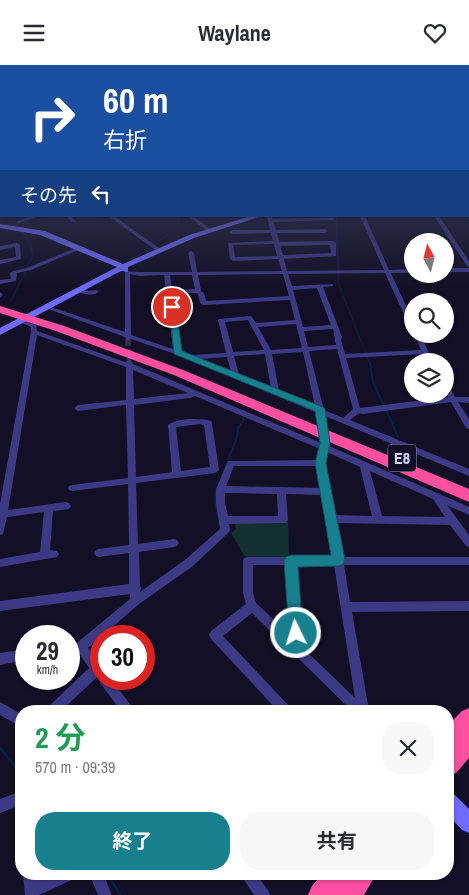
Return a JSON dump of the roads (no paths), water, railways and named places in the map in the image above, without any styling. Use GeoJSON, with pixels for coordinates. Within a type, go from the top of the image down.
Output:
{"type":"FeatureCollection","features":[{"type":"Feature","properties":{"kind":"highway","name":"E8"},"geometry":{"type":"LineString","coordinates":[[0,303],[133,355],[314,419],[335,434],[469,496]]}},
{"type":"Feature","properties":{"kind":"highway","name":"E8"},"geometry":{"type":"LineString","coordinates":[[0,309],[48,321]]}},
{"type":"Feature","properties":{"kind":"highway","name":"E8"},"geometry":{"type":"LineString","coordinates":[[335,434],[469,486]]}},
{"type":"Feature","properties":{"kind":"highway"},"geometry":{"type":"LineString","coordinates":[[454,733],[469,719]]}},
{"type":"Feature","properties":{"kind":"highway"},"geometry":{"type":"LineString","coordinates":[[454,758],[469,742]]}},
{"type":"Feature","properties":{"kind":"highway"},"geometry":{"type":"LineString","coordinates":[[321,895],[333,880]]}},
{"type":"Feature","properties":{"kind":"highway"},"geometry":{"type":"LineString","coordinates":[[349,895],[360,880]]}},
{"type":"Feature","properties":{"kind":"street"},"geometry":{"type":"LineString","coordinates":[[14,217],[20,226]]}},
{"type":"Feature","properties":{"kind":"street"},"geometry":{"type":"LineString","coordinates":[[20,226],[36,217]]}},
{"type":"Feature","properties":{"kind":"street"},"geometry":{"type":"LineString","coordinates":[[111,217],[159,250]]}},
{"type":"Feature","properties":{"kind":"street"},"geometry":{"type":"LineString","coordinates":[[191,217],[210,230]]}},
{"type":"Feature","properties":{"kind":"street"},"geometry":{"type":"LineString","coordinates":[[0,333],[77,290],[125,269],[159,250],[210,230],[256,217]]}},
{"type":"Feature","properties":{"kind":"street"},"geometry":{"type":"LineString","coordinates":[[362,217],[404,308]]}},
{"type":"Feature","properties":{"kind":"street"},"geometry":{"type":"LineString","coordinates":[[437,217],[469,265]]}},
{"type":"Feature","properties":{"kind":"street"},"geometry":{"type":"LineString","coordinates":[[333,219],[269,219],[300,326],[305,349],[314,419],[325,443],[357,411],[436,403]]}},
{"type":"Feature","properties":{"kind":"street"},"geometry":{"type":"LineString","coordinates":[[319,219],[329,243]]}},
{"type":"Feature","properties":{"kind":"street"},"geometry":{"type":"LineString","coordinates":[[0,226],[20,226],[42,233],[139,274],[404,271]]}},
{"type":"Feature","properties":{"kind":"street"},"geometry":{"type":"LineString","coordinates":[[232,232],[325,231]]}},
{"type":"Feature","properties":{"kind":"street"},"geometry":{"type":"LineString","coordinates":[[277,243],[329,243],[333,243],[334,255],[232,259],[230,244],[277,243]]}},
{"type":"Feature","properties":{"kind":"street"},"geometry":{"type":"LineString","coordinates":[[0,248],[17,245],[19,258],[0,262]]}},
{"type":"Feature","properties":{"kind":"street"},"geometry":{"type":"LineString","coordinates":[[0,282],[14,279],[15,272],[29,269],[80,248]]}},
{"type":"Feature","properties":{"kind":"street"},"geometry":{"type":"LineString","coordinates":[[191,253],[198,291],[201,293],[203,303],[293,298]]}},
{"type":"Feature","properties":{"kind":"street"},"geometry":{"type":"LineString","coordinates":[[125,269],[128,337]]}},
{"type":"Feature","properties":{"kind":"street"},"geometry":{"type":"LineString","coordinates":[[454,270],[469,270]]}},
{"type":"Feature","properties":{"kind":"street"},"geometry":{"type":"LineString","coordinates":[[167,273],[177,352]]}},
{"type":"Feature","properties":{"kind":"street"},"geometry":{"type":"LineString","coordinates":[[290,288],[331,285]]}},
{"type":"Feature","properties":{"kind":"street"},"geometry":{"type":"LineString","coordinates":[[319,286],[336,327],[357,411]]}},
{"type":"Feature","properties":{"kind":"street"},"geometry":{"type":"LineString","coordinates":[[77,290],[85,293],[96,292]]}},
{"type":"Feature","properties":{"kind":"street"},"geometry":{"type":"LineString","coordinates":[[170,292],[198,291]]}},
{"type":"Feature","properties":{"kind":"street"},"geometry":{"type":"LineString","coordinates":[[46,307],[128,337],[177,352],[275,392],[335,434],[364,465],[469,511]]}},
{"type":"Feature","properties":{"kind":"street"},"geometry":{"type":"LineString","coordinates":[[235,375],[221,320],[250,317],[268,351],[275,392]]}},
{"type":"Feature","properties":{"kind":"street"},"geometry":{"type":"LineString","coordinates":[[0,531],[34,331],[34,326],[20,321]]}},
{"type":"Feature","properties":{"kind":"street"},"geometry":{"type":"LineString","coordinates":[[254,325],[336,327]]}},
{"type":"Feature","properties":{"kind":"street"},"geometry":{"type":"LineString","coordinates":[[34,331],[129,363],[194,393],[469,473]]}},
{"type":"Feature","properties":{"kind":"street"},"geometry":{"type":"LineString","coordinates":[[344,357],[425,352],[420,343]]}},
{"type":"Feature","properties":{"kind":"street"},"geometry":{"type":"LineString","coordinates":[[189,357],[340,347]]}},
{"type":"Feature","properties":{"kind":"street"},"geometry":{"type":"LineString","coordinates":[[129,363],[135,601]]}},
{"type":"Feature","properties":{"kind":"street"},"geometry":{"type":"LineString","coordinates":[[78,408],[190,396],[194,393]]}},
{"type":"Feature","properties":{"kind":"street"},"geometry":{"type":"LineString","coordinates":[[469,400],[454,401],[469,426]]}},
{"type":"Feature","properties":{"kind":"street"},"geometry":{"type":"LineString","coordinates":[[72,488],[133,480],[177,475],[216,470],[208,423],[200,421],[172,425],[177,475]]}},
{"type":"Feature","properties":{"kind":"street"},"geometry":{"type":"LineString","coordinates":[[335,434],[321,463],[339,560],[361,705]]}},
{"type":"Feature","properties":{"kind":"street"},"geometry":{"type":"LineString","coordinates":[[90,659],[81,647],[135,601],[189,563],[225,530],[220,503],[220,489],[232,463],[321,463]]}},
{"type":"Feature","properties":{"kind":"street"},"geometry":{"type":"LineString","coordinates":[[364,465],[378,520]]}},
{"type":"Feature","properties":{"kind":"street"},"geometry":{"type":"LineString","coordinates":[[220,489],[327,491]]}},
{"type":"Feature","properties":{"kind":"street"},"geometry":{"type":"LineString","coordinates":[[224,520],[284,521],[281,491]]}},
{"type":"Feature","properties":{"kind":"street"},"geometry":{"type":"LineString","coordinates":[[436,497],[469,543]]}},
{"type":"Feature","properties":{"kind":"street"},"geometry":{"type":"LineString","coordinates":[[3,513],[66,506]]}},
{"type":"Feature","properties":{"kind":"street"},"geometry":{"type":"LineString","coordinates":[[0,563],[50,555],[49,508]]}},
{"type":"Feature","properties":{"kind":"street"},"geometry":{"type":"LineString","coordinates":[[331,519],[453,521]]}},
{"type":"Feature","properties":{"kind":"street"},"geometry":{"type":"LineString","coordinates":[[99,553],[174,543]]}},
{"type":"Feature","properties":{"kind":"street"},"geometry":{"type":"LineString","coordinates":[[356,705],[252,605],[248,593],[248,561],[469,561]]}},
{"type":"Feature","properties":{"kind":"street"},"geometry":{"type":"LineString","coordinates":[[291,561],[298,650]]}},
{"type":"Feature","properties":{"kind":"street"},"geometry":{"type":"LineString","coordinates":[[0,607],[136,588]]}},
{"type":"Feature","properties":{"kind":"street"},"geometry":{"type":"LineString","coordinates":[[252,605],[215,635],[280,705]]}},
{"type":"Feature","properties":{"kind":"street"},"geometry":{"type":"LineString","coordinates":[[346,607],[469,606]]}},
{"type":"Feature","properties":{"kind":"street"},"geometry":{"type":"LineString","coordinates":[[0,659],[15,657]]}},
{"type":"Feature","properties":{"kind":"street"},"geometry":{"type":"LineString","coordinates":[[60,705],[90,682]]}},
{"type":"Feature","properties":{"kind":"street"},"geometry":{"type":"LineString","coordinates":[[113,690],[124,705]]}},
{"type":"Feature","properties":{"kind":"street"},"geometry":{"type":"LineString","coordinates":[[0,708],[15,717]]}},
{"type":"Feature","properties":{"kind":"street"},"geometry":{"type":"LineString","coordinates":[[0,806],[15,800]]}},
{"type":"Feature","properties":{"kind":"street"},"geometry":{"type":"LineString","coordinates":[[454,808],[469,823]]}},
{"type":"Feature","properties":{"kind":"street"},"geometry":{"type":"LineString","coordinates":[[31,892],[57,880]]}},
{"type":"Feature","properties":{"kind":"street"},"geometry":{"type":"LineString","coordinates":[[98,880],[104,895]]}},
{"type":"Feature","properties":{"kind":"street"},"geometry":{"type":"LineString","coordinates":[[252,880],[263,895]]}},
{"type":"Feature","properties":{"kind":"waterway"},"geometry":{"type":"LineString","coordinates":[[134,259],[180,226],[177,217]]}},
{"type":"Feature","properties":{"kind":"waterway"},"geometry":{"type":"LineString","coordinates":[[336,217],[339,285],[370,364]]}},
{"type":"Feature","properties":{"kind":"waterway"},"geometry":{"type":"LineString","coordinates":[[11,301],[33,256],[30,243],[22,232]]}},
{"type":"Feature","properties":{"kind":"waterway"},"geometry":{"type":"LineString","coordinates":[[108,278],[121,271]]}},
{"type":"Feature","properties":{"kind":"waterway"},"geometry":{"type":"LineString","coordinates":[[370,362],[373,382],[384,405]]}},
{"type":"Feature","properties":{"kind":"waterway"},"geometry":{"type":"LineString","coordinates":[[386,410],[398,437]]}},
{"type":"Feature","properties":{"kind":"waterway"},"geometry":{"type":"LineString","coordinates":[[222,476],[237,437],[238,428],[243,421],[243,416]]}},
{"type":"Feature","properties":{"kind":"waterway"},"geometry":{"type":"LineString","coordinates":[[215,498],[216,489]]}},
{"type":"Feature","properties":{"kind":"waterway"},"geometry":{"type":"LineString","coordinates":[[215,498],[219,524]]}},
{"type":"Feature","properties":{"kind":"waterway"},"geometry":{"type":"LineString","coordinates":[[0,748],[15,766]]}},
{"type":"Feature","properties":{"kind":"waterway"},"geometry":{"type":"LineString","coordinates":[[111,880],[120,895]]}},
{"type":"Feature","properties":{"kind":"tunnel"},"geometry":{"type":"LineString","coordinates":[[128,340],[129,360]]}}]}
